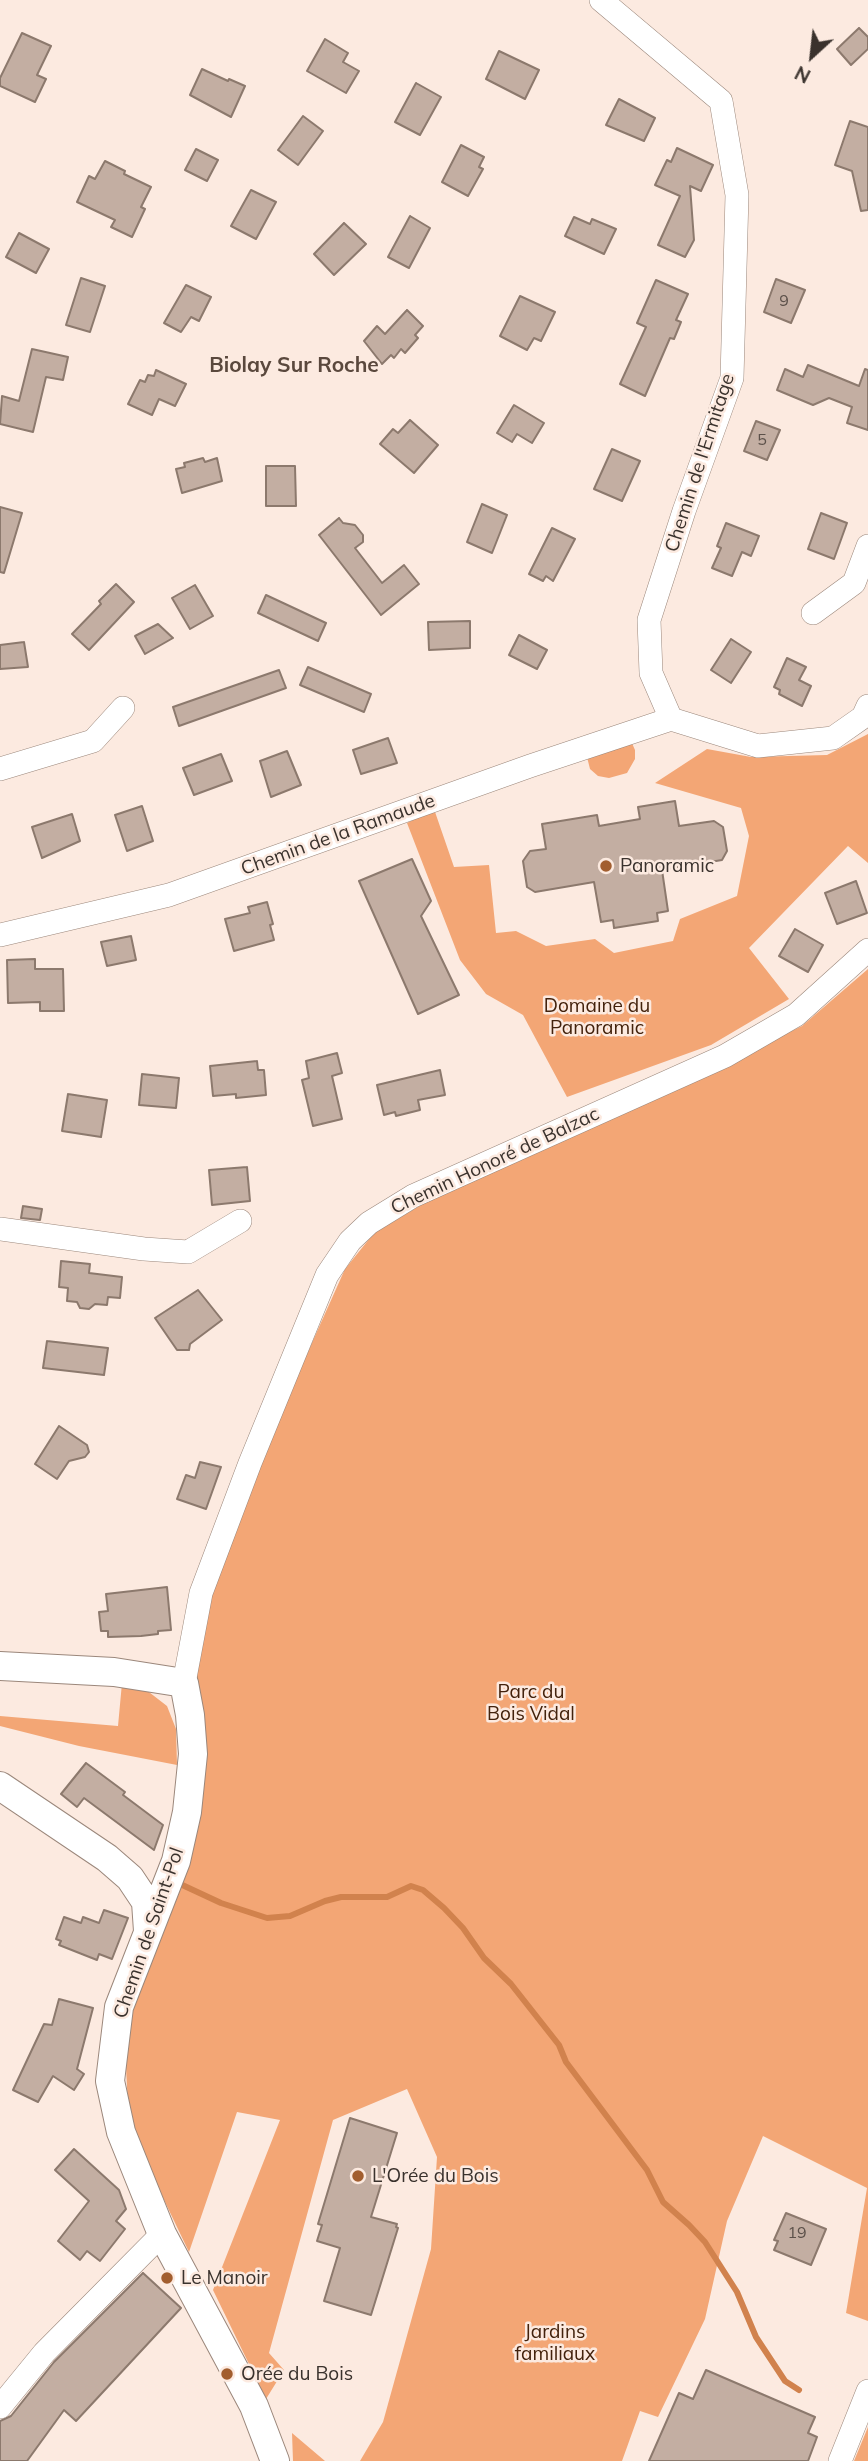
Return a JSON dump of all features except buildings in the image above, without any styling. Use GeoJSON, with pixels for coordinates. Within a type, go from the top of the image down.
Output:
{"type":"FeatureCollection","features":[{"type":"Feature","properties":{"kind":"main road"},"geometry":{"type":"LineString","coordinates":[[0,1666],[114,1672],[184,1683]]}},
{"type":"Feature","properties":{"kind":"main road","name":"Chemin de Saint-Pol"},"geometry":{"type":"LineString","coordinates":[[184,1683],[193,1755],[187,1812],[176,1861],[119,2007],[110,2081],[121,2132],[162,2234],[254,2406],[275,2461]]}},
{"type":"Feature","properties":{"kind":"main road"},"geometry":{"type":"LineString","coordinates":[[0,1786],[68,1831],[130,1878],[146,1902],[152,1924]]}},
{"type":"Feature","properties":{"kind":"street","name":"Chemin de l'Ermitage"},"geometry":{"type":"LineString","coordinates":[[601,0],[720,101],[737,195],[732,378],[684,511],[649,620],[651,673],[671,719]]}},
{"type":"Feature","properties":{"kind":"street"},"geometry":{"type":"LineString","coordinates":[[813,613],[854,583],[868,546]]}},
{"type":"Feature","properties":{"kind":"street"},"geometry":{"type":"LineString","coordinates":[[671,719],[758,746],[833,738],[863,717],[868,706]]}},
{"type":"Feature","properties":{"kind":"street"},"geometry":{"type":"LineString","coordinates":[[0,769],[93,741],[123,708]]}},
{"type":"Feature","properties":{"kind":"street","name":"Chemin de la Ramaude"},"geometry":{"type":"LineString","coordinates":[[0,935],[169,895],[530,766],[671,719]]}},
{"type":"Feature","properties":{"kind":"street","name":"Chemin Honoré de Balzac"},"geometry":{"type":"LineString","coordinates":[[184,1683],[201,1593],[250,1463],[327,1275],[350,1241],[369,1223],[413,1196],[725,1056],[796,1015],[868,950]]}},
{"type":"Feature","properties":{"kind":"street"},"geometry":{"type":"LineString","coordinates":[[0,1229],[144,1249],[188,1252],[240,1221]]}},
{"type":"Feature","properties":{"kind":"street"},"geometry":{"type":"LineString","coordinates":[[0,2407],[44,2353],[162,2234]]}},
{"type":"Feature","properties":{"kind":"street"},"geometry":{"type":"LineString","coordinates":[[840,2461],[868,2391]]}},
{"type":"Feature","properties":{"kind":"green space","name":"Domaine du Panoramic"},"geometry":{"type":"Polygon","coordinates":[[[868,734],[868,863],[848,846],[749,948],[789,999],[711,1045],[567,1097],[523,1015],[486,994],[460,960],[407,823],[434,809],[454,867],[489,865],[496,933],[516,931],[546,946],[595,939],[614,953],[673,941],[680,919],[737,896],[749,836],[741,808],[655,783],[707,749],[751,757],[827,755],[868,734]]]}},
{"type":"Feature","properties":{"kind":"green space"},"geometry":{"type":"Polygon","coordinates":[[[631,741],[635,759],[627,773],[609,778],[598,776],[590,769],[586,753],[631,741]]]}},
{"type":"Feature","properties":{"kind":"green space","name":"Parc du Bois Vidal"},"geometry":{"type":"Polygon","coordinates":[[[868,969],[868,2321],[846,2313],[867,2188],[763,2136],[727,2221],[705,2319],[658,2417],[640,2411],[622,2461],[360,2461],[383,2422],[431,2249],[437,2157],[407,2089],[333,2120],[269,2353],[284,2370],[266,2399],[213,2290],[280,2120],[237,2112],[189,2252],[129,2127],[125,2047],[140,1974],[171,1894],[194,1688],[213,1585],[298,1374],[345,1269],[374,1233],[426,1202],[620,1114],[802,1026],[868,969]]]}},
{"type":"Feature","properties":{"kind":"green space"},"geometry":{"type":"Polygon","coordinates":[[[122,1683],[145,1689],[167,1706],[176,1729],[177,1765],[79,1746],[0,1726],[0,1716],[118,1726],[122,1683]]]}},
{"type":"Feature","properties":{"kind":"green space"},"geometry":{"type":"Polygon","coordinates":[[[868,2427],[868,2461],[854,2461],[868,2427]]]}},
{"type":"Feature","properties":{"kind":"green space"},"geometry":{"type":"Polygon","coordinates":[[[292,2433],[325,2461],[293,2461],[292,2433]]]}},
{"type":"Feature","properties":{"kind":"waterway"},"geometry":{"type":"LineString","coordinates":[[178,1883],[221,1903],[267,1918],[290,1916],[341,1897],[387,1897],[411,1886],[423,1890],[463,1928],[484,1958],[511,1984],[559,2045],[566,2062],[647,2170],[663,2202],[705,2242],[737,2292],[756,2337],[785,2381],[799,2390]]}},
{"type":"Feature","properties":{"kind":"place","name":"Panoramic"},"geometry":{"type":"Point","coordinates":[606,866]}},
{"type":"Feature","properties":{"kind":"place","name":"L'Orée du Bois"},"geometry":{"type":"Point","coordinates":[358,2176]}},
{"type":"Feature","properties":{"kind":"place","name":"Le Manoir"},"geometry":{"type":"Point","coordinates":[167,2278]}},
{"type":"Feature","properties":{"kind":"place","name":"Orée du Bois"},"geometry":{"type":"Point","coordinates":[227,2374]}},
{"type":"Feature","properties":{"kind":"district","name":"Biolay Sur Roche"},"geometry":{"type":"Point","coordinates":[294,366]}},
{"type":"Feature","properties":{"kind":"park label","name":"Jardins familiaux"},"geometry":{"type":"Point","coordinates":[555,2343]}}]}
